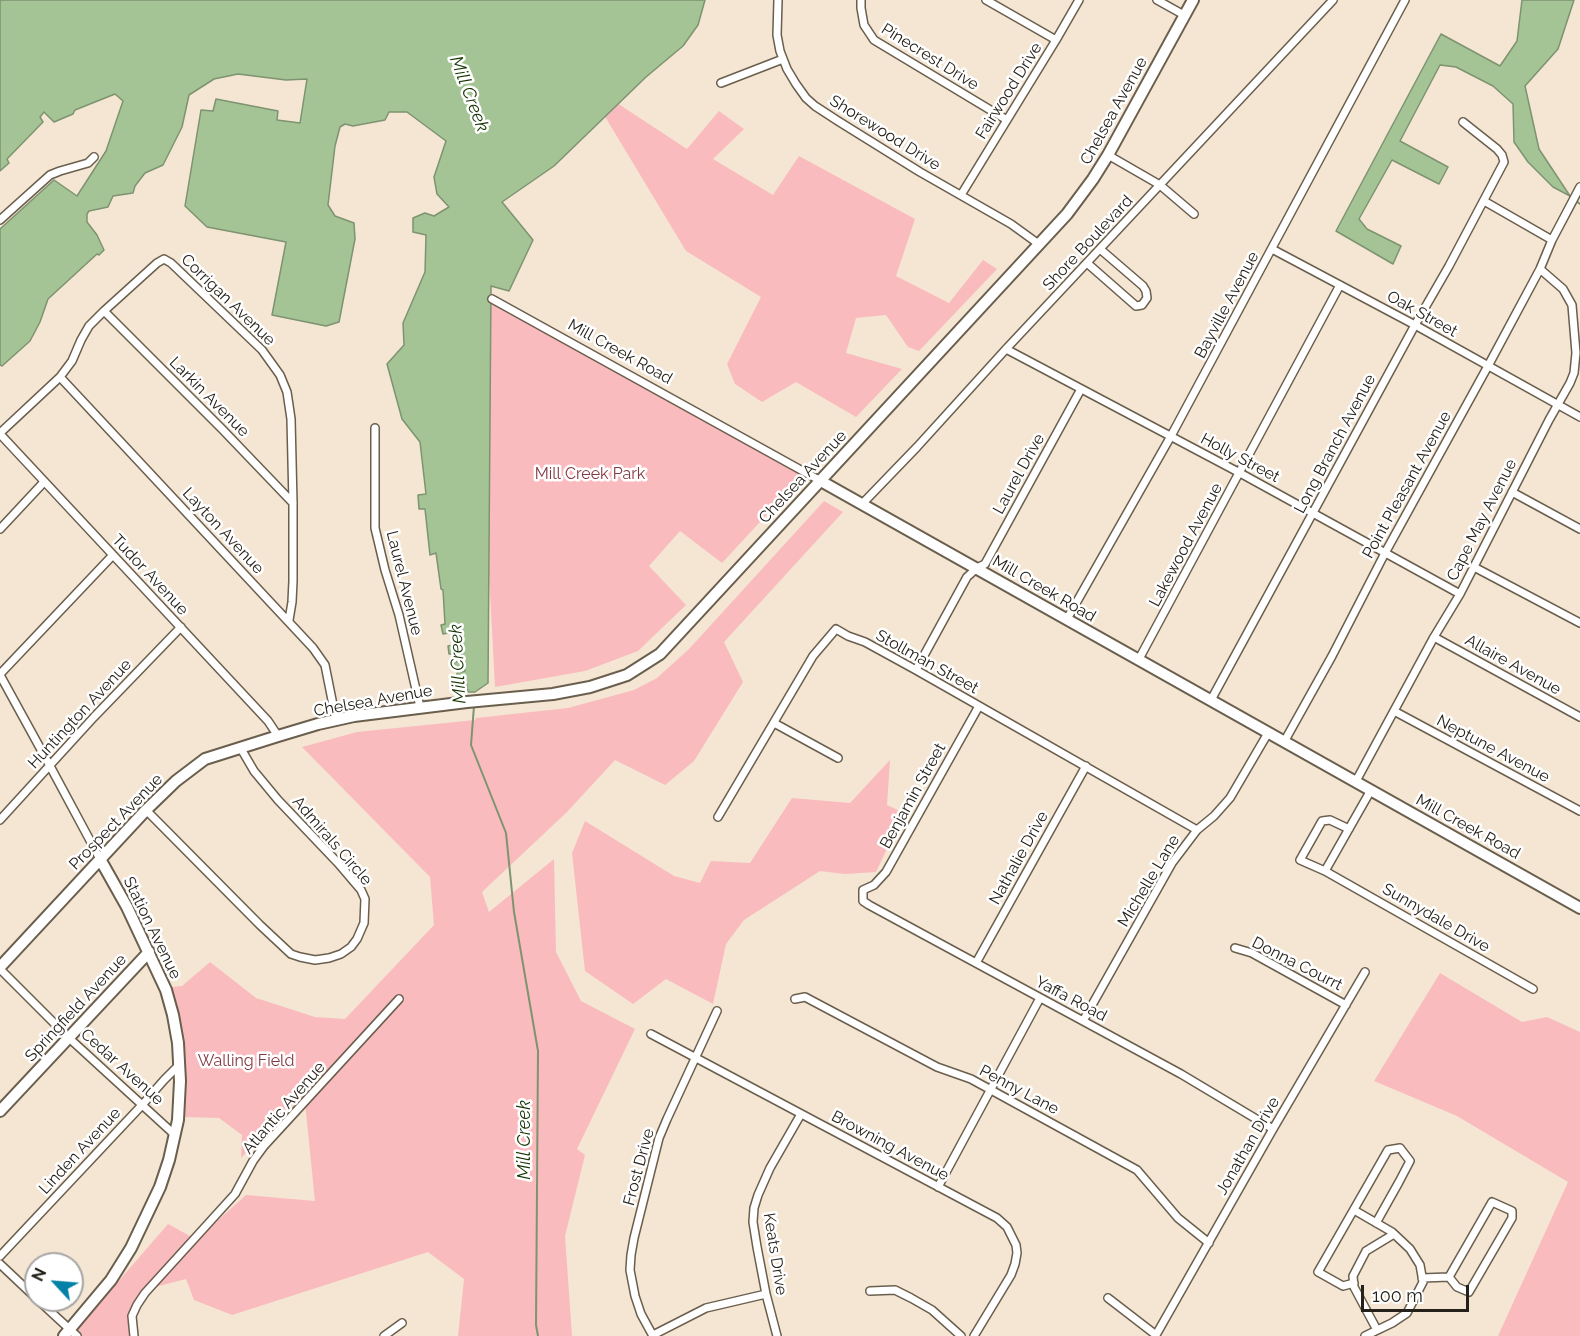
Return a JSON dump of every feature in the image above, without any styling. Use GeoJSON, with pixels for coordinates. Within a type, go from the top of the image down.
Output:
{"type":"FeatureCollection","features":[{"type":"Feature","properties":{"kind":"main road","name":"Chelsea Avenue"},"geometry":{"type":"LineString","coordinates":[[278,735],[336,720],[420,707],[571,691],[627,675],[660,654],[1067,214],[1093,179],[1192,0]]}},
{"type":"Feature","properties":{"kind":"main road","name":"Mill Creek Road"},"geometry":{"type":"LineString","coordinates":[[819,480],[1580,908]]}},
{"type":"Feature","properties":{"kind":"main road","name":"Prospect Avenue"},"geometry":{"type":"LineString","coordinates":[[0,968],[146,810],[176,781],[205,759],[278,735]]}},
{"type":"Feature","properties":{"kind":"main road","name":"Station Avenue"},"geometry":{"type":"LineString","coordinates":[[70,1334],[111,1280],[131,1248],[160,1186],[175,1135],[180,1098],[178,1044],[166,990],[149,952],[100,859]]}},
{"type":"Feature","properties":{"kind":"main road","name":"Springfield Avenue"},"geometry":{"type":"LineString","coordinates":[[0,1111],[149,952]]}},
{"type":"Feature","properties":{"kind":"street","name":"Shorewood Drive"},"geometry":{"type":"LineString","coordinates":[[778,0],[777,35],[783,59],[806,98],[815,106],[920,172],[1011,224],[1040,245]]}},
{"type":"Feature","properties":{"kind":"street","name":"Pinecrest Drive"},"geometry":{"type":"LineString","coordinates":[[861,0],[864,25],[873,40],[1007,120]]}},
{"type":"Feature","properties":{"kind":"street"},"geometry":{"type":"LineString","coordinates":[[986,0],[1056,40]]}},
{"type":"Feature","properties":{"kind":"street","name":"Fairwood Drive"},"geometry":{"type":"LineString","coordinates":[[961,195],[1079,0]]}},
{"type":"Feature","properties":{"kind":"street"},"geometry":{"type":"LineString","coordinates":[[1157,0],[1184,15]]}},
{"type":"Feature","properties":{"kind":"street","name":"Shore Boulevard"},"geometry":{"type":"LineString","coordinates":[[862,504],[1333,0]]}},
{"type":"Feature","properties":{"kind":"street","name":"Bayville Avenue"},"geometry":{"type":"LineString","coordinates":[[1067,619],[1171,436],[1405,0]]}},
{"type":"Feature","properties":{"kind":"street"},"geometry":{"type":"LineString","coordinates":[[721,83],[783,59]]}},
{"type":"Feature","properties":{"kind":"street","name":"Long Branch Avenue"},"geometry":{"type":"LineString","coordinates":[[1211,700],[1504,162],[1503,155],[1463,122]]}},
{"type":"Feature","properties":{"kind":"street"},"geometry":{"type":"LineString","coordinates":[[1107,155],[1160,185],[1194,214]]}},
{"type":"Feature","properties":{"kind":"street"},"geometry":{"type":"LineString","coordinates":[[0,220],[50,175],[88,163],[94,157]]}},
{"type":"Feature","properties":{"kind":"street","name":"Point Pleasant Avenue"},"geometry":{"type":"LineString","coordinates":[[1284,742],[1540,269],[1552,240],[1580,187]]}},
{"type":"Feature","properties":{"kind":"street"},"geometry":{"type":"LineString","coordinates":[[1484,201],[1552,240]]}},
{"type":"Feature","properties":{"kind":"street"},"geometry":{"type":"LineString","coordinates":[[1087,263],[1136,306],[1142,305],[1147,298],[1143,286],[1100,249]]}},
{"type":"Feature","properties":{"kind":"street","name":"Oak Street"},"geometry":{"type":"LineString","coordinates":[[1272,249],[1580,417]]}},
{"type":"Feature","properties":{"kind":"street","name":"Corrigan Avenue"},"geometry":{"type":"LineString","coordinates":[[104,311],[150,268],[164,259],[197,286],[262,350],[280,375],[287,392],[291,430],[293,581],[288,620]]}},
{"type":"Feature","properties":{"kind":"street","name":"Cape May Avenue"},"geometry":{"type":"LineString","coordinates":[[1356,781],[1434,637],[1460,594],[1574,372],[1576,353],[1572,306],[1563,289],[1540,269]]}},
{"type":"Feature","properties":{"kind":"street","name":"Lakewood Avenue"},"geometry":{"type":"LineString","coordinates":[[1139,659],[1340,285]]}},
{"type":"Feature","properties":{"kind":"street","name":"Mill Creek Road"},"geometry":{"type":"LineString","coordinates":[[492,299],[819,480]]}},
{"type":"Feature","properties":{"kind":"street"},"geometry":{"type":"LineString","coordinates":[[0,434],[60,377],[72,361],[89,326],[104,311]]}},
{"type":"Feature","properties":{"kind":"street","name":"Larkin Avenue"},"geometry":{"type":"LineString","coordinates":[[104,311],[293,503]]}},
{"type":"Feature","properties":{"kind":"street","name":"Holly Street"},"geometry":{"type":"LineString","coordinates":[[1006,349],[1240,473],[1460,594]]}},
{"type":"Feature","properties":{"kind":"street","name":"Layton Avenue"},"geometry":{"type":"LineString","coordinates":[[60,377],[313,648],[325,665],[336,720]]}},
{"type":"Feature","properties":{"kind":"street","name":"Laurel Drive"},"geometry":{"type":"LineString","coordinates":[[916,670],[967,577],[985,564],[1081,389]]}},
{"type":"Feature","properties":{"kind":"street","name":"Laurel Avenue"},"geometry":{"type":"LineString","coordinates":[[375,428],[375,528],[399,615],[420,707]]}},
{"type":"Feature","properties":{"kind":"street","name":"Tudor Avenue"},"geometry":{"type":"LineString","coordinates":[[0,434],[268,721],[278,735]]}},
{"type":"Feature","properties":{"kind":"street"},"geometry":{"type":"LineString","coordinates":[[0,529],[44,482]]}},
{"type":"Feature","properties":{"kind":"street"},"geometry":{"type":"LineString","coordinates":[[1512,492],[1580,529]]}},
{"type":"Feature","properties":{"kind":"street"},"geometry":{"type":"LineString","coordinates":[[0,674],[113,555]]}},
{"type":"Feature","properties":{"kind":"street"},"geometry":{"type":"LineString","coordinates":[[1473,567],[1580,623]]}},
{"type":"Feature","properties":{"kind":"street","name":"Huntington Avenue"},"geometry":{"type":"LineString","coordinates":[[0,820],[94,717],[181,627]]}},
{"type":"Feature","properties":{"kind":"street","name":"Stollman Street"},"geometry":{"type":"LineString","coordinates":[[718,817],[813,656],[836,628],[916,670],[1197,830]]}},
{"type":"Feature","properties":{"kind":"street","name":"Allaire Avenue"},"geometry":{"type":"LineString","coordinates":[[1434,637],[1580,717]]}},
{"type":"Feature","properties":{"kind":"street","name":"Station Avenue"},"geometry":{"type":"LineString","coordinates":[[0,674],[100,859]]}},
{"type":"Feature","properties":{"kind":"street","name":"Benjamin Street"},"geometry":{"type":"LineString","coordinates":[[862,890],[874,885],[886,872],[979,706]]}},
{"type":"Feature","properties":{"kind":"street","name":"Neptune Avenue"},"geometry":{"type":"LineString","coordinates":[[1394,711],[1580,811]]}},
{"type":"Feature","properties":{"kind":"street"},"geometry":{"type":"LineString","coordinates":[[774,723],[838,758]]}},
{"type":"Feature","properties":{"kind":"street","name":"Michelle Lane"},"geometry":{"type":"LineString","coordinates":[[1083,1021],[1172,863],[1197,830],[1230,798],[1268,733]]}},
{"type":"Feature","properties":{"kind":"street","name":"Admirals Circle"},"geometry":{"type":"LineString","coordinates":[[146,810],[291,954],[315,960],[341,954],[357,939],[364,923],[365,899],[361,890],[278,800],[254,771],[240,747]]}},
{"type":"Feature","properties":{"kind":"street","name":"Nathalie Drive"},"geometry":{"type":"LineString","coordinates":[[976,963],[1086,766]]}},
{"type":"Feature","properties":{"kind":"street"},"geometry":{"type":"LineString","coordinates":[[1325,871],[1371,790]]}},
{"type":"Feature","properties":{"kind":"street","name":"Sunnydale Drive"},"geometry":{"type":"LineString","coordinates":[[1349,829],[1330,820],[1322,821],[1300,860],[1325,871],[1533,989]]}},
{"type":"Feature","properties":{"kind":"street","name":"Yaffa Road"},"geometry":{"type":"LineString","coordinates":[[862,890],[863,901],[1181,1074],[1273,1129]]}},
{"type":"Feature","properties":{"kind":"street","name":"Donna Courrt"},"geometry":{"type":"LineString","coordinates":[[1234,948],[1252,953],[1346,1005]]}},
{"type":"Feature","properties":{"kind":"street","name":"Cedar Avenue"},"geometry":{"type":"LineString","coordinates":[[0,968],[69,1038],[175,1135]]}},
{"type":"Feature","properties":{"kind":"street","name":"Jonathan Drive"},"geometry":{"type":"LineString","coordinates":[[1156,1335],[1365,972]]}},
{"type":"Feature","properties":{"kind":"street","name":"Penny Lane"},"geometry":{"type":"LineString","coordinates":[[795,999],[806,997],[937,1067],[971,1079],[1137,1170],[1178,1218],[1209,1243]]}},
{"type":"Feature","properties":{"kind":"street"},"geometry":{"type":"LineString","coordinates":[[938,1187],[1040,998]]}},
{"type":"Feature","properties":{"kind":"street","name":"Atlantic Avenue"},"geometry":{"type":"LineString","coordinates":[[134,1336],[132,1316],[136,1305],[145,1293],[234,1194],[264,1146],[399,999]]}},
{"type":"Feature","properties":{"kind":"street","name":"Frost Drive"},"geometry":{"type":"LineString","coordinates":[[653,1336],[641,1314],[635,1296],[630,1270],[633,1238],[659,1138],[717,1011]]}},
{"type":"Feature","properties":{"kind":"street","name":"Browning Avenue"},"geometry":{"type":"LineString","coordinates":[[651,1034],[997,1218],[1007,1227],[1016,1245],[1017,1253],[1011,1275],[974,1336]]}},
{"type":"Feature","properties":{"kind":"street","name":"Linden Avenue"},"geometry":{"type":"LineString","coordinates":[[0,1256],[179,1065]]}},
{"type":"Feature","properties":{"kind":"street","name":"Keats Drive"},"geometry":{"type":"LineString","coordinates":[[777,1336],[757,1247],[753,1222],[754,1208],[770,1168],[801,1114]]}},
{"type":"Feature","properties":{"kind":"street"},"geometry":{"type":"LineString","coordinates":[[1354,1283],[1344,1286],[1318,1272],[1388,1150],[1400,1148],[1410,1161],[1376,1223]]}},
{"type":"Feature","properties":{"kind":"street"},"geometry":{"type":"LineString","coordinates":[[1492,1202],[1512,1211],[1512,1218],[1469,1292],[1457,1287],[1449,1277],[1492,1202]]}},
{"type":"Feature","properties":{"kind":"street"},"geometry":{"type":"LineString","coordinates":[[1354,1210],[1394,1234],[1410,1250],[1420,1265],[1423,1282],[1407,1313],[1370,1334],[1354,1287],[1353,1276],[1366,1251],[1394,1234]]}},
{"type":"Feature","properties":{"kind":"street"},"geometry":{"type":"LineString","coordinates":[[0,1264],[24,1287]]}},
{"type":"Feature","properties":{"kind":"street"},"geometry":{"type":"LineString","coordinates":[[1422,1278],[1449,1277]]}},
{"type":"Feature","properties":{"kind":"street"},"geometry":{"type":"LineString","coordinates":[[870,1291],[896,1290],[932,1310],[961,1336]]}},
{"type":"Feature","properties":{"kind":"street"},"geometry":{"type":"LineString","coordinates":[[653,1336],[706,1308],[766,1294]]}},
{"type":"Feature","properties":{"kind":"street"},"geometry":{"type":"LineString","coordinates":[[1108,1298],[1156,1335]]}},
{"type":"Feature","properties":{"kind":"street"},"geometry":{"type":"LineString","coordinates":[[49,1312],[70,1334]]}},
{"type":"Feature","properties":{"kind":"street"},"geometry":{"type":"LineString","coordinates":[[384,1336],[402,1323]]}},
{"type":"Feature","properties":{"kind":"green space"},"geometry":{"type":"Polygon","coordinates":[[[617,103],[687,149],[719,111],[744,129],[713,159],[773,195],[799,156],[915,219],[896,276],[949,303],[983,260],[997,269],[919,351],[908,347],[886,315],[856,318],[846,353],[902,369],[856,417],[796,382],[762,402],[735,384],[727,364],[761,297],[686,251],[604,115],[617,103]]]}},
{"type":"Feature","properties":{"kind":"green space","name":"Mill Creek Park"},"geometry":{"type":"Polygon","coordinates":[[[487,294],[808,470],[722,563],[680,531],[649,566],[686,605],[638,651],[585,671],[495,687],[479,384],[487,294]]]}},
{"type":"Feature","properties":{"kind":"green space","name":"Walling Field"},"geometry":{"type":"Polygon","coordinates":[[[824,501],[843,512],[724,642],[743,682],[694,761],[665,785],[615,760],[567,812],[482,892],[489,912],[554,859],[556,952],[581,1001],[635,1029],[577,1149],[585,1155],[565,1236],[572,1336],[458,1336],[464,1279],[428,1252],[232,1315],[194,1300],[186,1279],[151,1288],[196,1240],[246,1195],[315,1201],[304,1093],[241,1158],[242,1135],[219,1118],[183,1117],[182,1047],[171,987],[182,986],[210,962],[256,998],[315,1017],[345,1019],[434,925],[430,877],[302,747],[357,732],[568,708],[634,690],[657,678],[689,649],[824,501]]]}},
{"type":"Feature","properties":{"kind":"green space"},"geometry":{"type":"Polygon","coordinates":[[[890,760],[887,805],[904,813],[876,872],[845,874],[820,871],[744,920],[726,944],[713,1004],[666,979],[633,1004],[585,971],[572,853],[585,821],[674,876],[700,883],[711,861],[750,863],[792,798],[850,803],[890,760]]]}},
{"type":"Feature","properties":{"kind":"green space"},"geometry":{"type":"Polygon","coordinates":[[[1440,973],[1522,1022],[1547,1017],[1580,1032],[1580,1336],[1498,1336],[1568,1182],[1457,1116],[1374,1081],[1440,973]]]}},
{"type":"Feature","properties":{"kind":"green space"},"geometry":{"type":"Polygon","coordinates":[[[168,1224],[190,1236],[127,1316],[130,1336],[71,1336],[168,1224]]]}},
{"type":"Feature","properties":{"kind":"water"},"geometry":{"type":"Polygon","coordinates":[[[0,0],[705,0],[698,25],[683,46],[646,77],[554,166],[502,202],[533,240],[509,291],[491,286],[488,683],[475,692],[468,692],[465,676],[457,678],[457,673],[465,671],[464,666],[455,667],[454,662],[463,661],[461,653],[449,654],[448,646],[459,644],[457,631],[443,634],[441,625],[445,624],[443,590],[436,553],[430,555],[425,509],[419,509],[418,495],[426,494],[420,442],[402,419],[387,364],[404,345],[403,323],[425,272],[426,235],[413,232],[413,218],[425,213],[434,216],[449,207],[437,194],[434,177],[446,141],[407,112],[389,112],[385,120],[353,126],[345,124],[340,127],[335,146],[328,205],[335,216],[354,223],[355,239],[339,322],[326,326],[272,315],[286,242],[207,227],[185,206],[201,110],[213,111],[216,99],[278,111],[277,120],[300,123],[307,79],[286,80],[238,74],[214,79],[189,95],[182,127],[163,165],[145,173],[135,186],[133,193],[113,196],[108,207],[89,211],[87,222],[97,235],[104,250],[48,299],[30,341],[2,366],[0,365],[0,229],[54,180],[77,196],[106,151],[123,101],[115,94],[75,110],[73,114],[54,122],[44,112],[40,117],[43,122],[7,159],[9,163],[0,171],[0,0]]]}},
{"type":"Feature","properties":{"kind":"water"},"geometry":{"type":"Polygon","coordinates":[[[1522,0],[1574,0],[1558,49],[1525,86],[1539,149],[1570,196],[1553,187],[1528,162],[1514,142],[1513,104],[1493,86],[1456,67],[1440,65],[1400,141],[1448,167],[1439,184],[1392,160],[1359,219],[1367,229],[1401,246],[1393,264],[1336,231],[1441,34],[1500,66],[1517,41],[1522,0]]]}},
{"type":"Feature","properties":{"kind":"waterway"},"geometry":{"type":"LineString","coordinates":[[1570,196],[1580,204]]}},
{"type":"Feature","properties":{"kind":"waterway","name":"Mill Creek"},"geometry":{"type":"LineString","coordinates":[[474,706],[471,745],[506,833],[514,912],[538,1051],[536,1325],[538,1336]]}}]}
